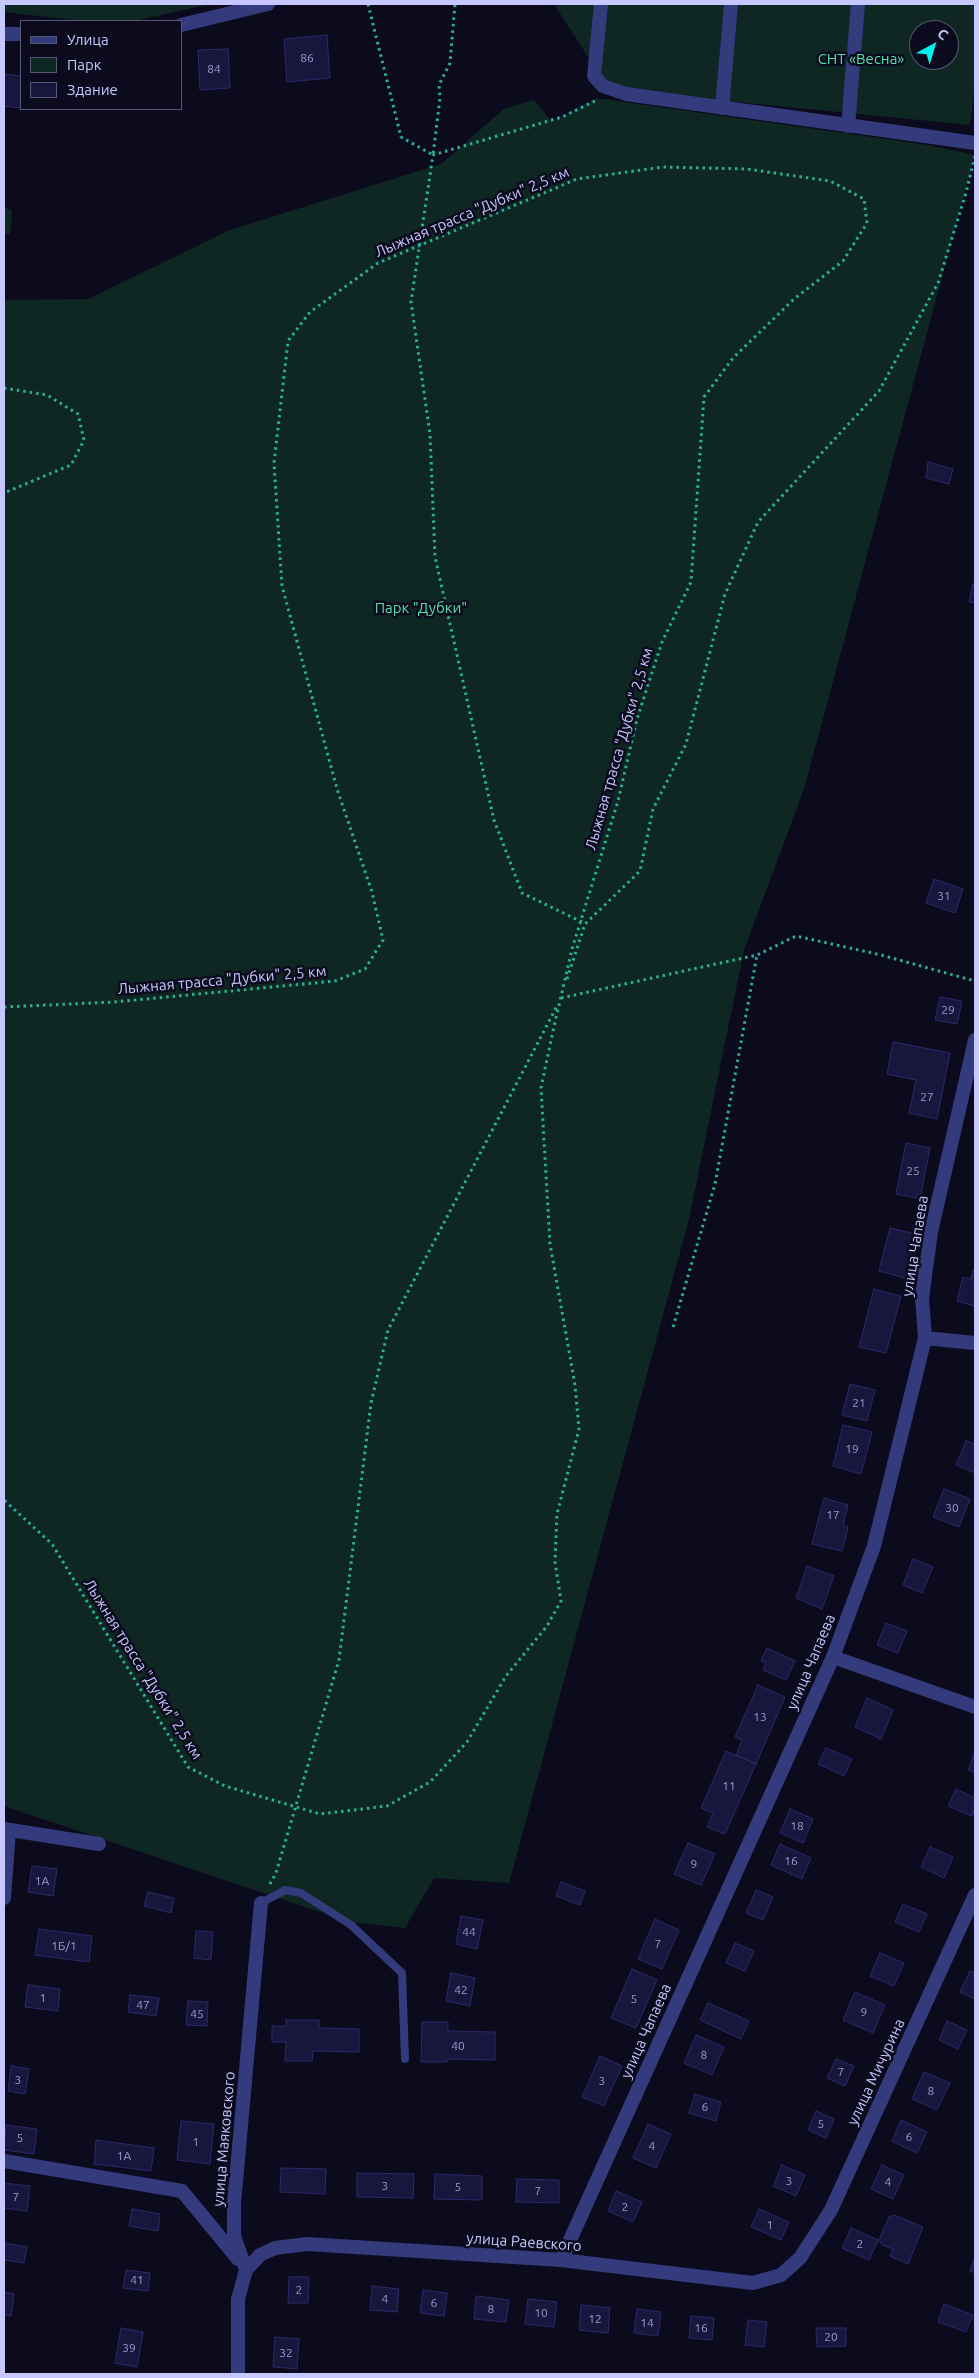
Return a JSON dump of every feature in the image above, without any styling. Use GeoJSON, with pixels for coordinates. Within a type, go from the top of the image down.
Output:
{"type":"FeatureCollection","features":[{"type":"Feature","properties":{"kind":"street"},"geometry":{"type":"LineString","coordinates":[[182,25],[268,4]]}},
{"type":"Feature","properties":{"kind":"street"},"geometry":{"type":"LineString","coordinates":[[601,4],[594,76],[603,86],[626,94],[975,143]]}},
{"type":"Feature","properties":{"kind":"street"},"geometry":{"type":"LineString","coordinates":[[722,108],[731,4]]}},
{"type":"Feature","properties":{"kind":"street"},"geometry":{"type":"LineString","coordinates":[[848,126],[858,4]]}},
{"type":"Feature","properties":{"kind":"street"},"geometry":{"type":"LineString","coordinates":[[4,34],[20,34]]}},
{"type":"Feature","properties":{"kind":"street","name":"улица Чапаева"},"geometry":{"type":"LineString","coordinates":[[561,2260],[832,1657],[874,1546],[925,1338],[922,1298],[931,1232],[975,1040]]}},
{"type":"Feature","properties":{"kind":"street"},"geometry":{"type":"LineString","coordinates":[[925,1338],[975,1343]]}},
{"type":"Feature","properties":{"kind":"street"},"geometry":{"type":"LineString","coordinates":[[832,1657],[975,1707]]}},
{"type":"Feature","properties":{"kind":"street"},"geometry":{"type":"LineString","coordinates":[[4,1898],[6,1830],[99,1844]]}},
{"type":"Feature","properties":{"kind":"street","name":"улица Мичурина"},"geometry":{"type":"LineString","coordinates":[[800,2258],[831,2210],[975,1894]]}},
{"type":"Feature","properties":{"kind":"street","name":"улица Маяковского"},"geometry":{"type":"LineString","coordinates":[[246,2270],[234,2236],[234,2203],[261,1903]]}},
{"type":"Feature","properties":{"kind":"street"},"geometry":{"type":"LineString","coordinates":[[4,2161],[182,2191],[246,2270],[238,2299],[238,2374]]}},
{"type":"Feature","properties":{"kind":"street","name":"улица Раевского"},"geometry":{"type":"LineString","coordinates":[[246,2270],[260,2255],[275,2248],[307,2244],[561,2260],[752,2283],[781,2275],[800,2258]]}},
{"type":"Feature","properties":{"kind":"lane"},"geometry":{"type":"LineString","coordinates":[[261,1903],[285,1890],[301,1892],[351,1925],[402,1973],[405,2059]]}},
{"type":"Feature","properties":{"kind":"path"},"geometry":{"type":"LineString","coordinates":[[368,4],[402,137],[433,155],[562,117],[597,100]]}},
{"type":"Feature","properties":{"kind":"path"},"geometry":{"type":"LineString","coordinates":[[455,4],[450,63],[438,86],[440,98],[433,155],[411,302],[430,434],[435,557],[494,820],[522,893],[583,923]]}},
{"type":"Feature","properties":{"kind":"path"},"geometry":{"type":"LineString","coordinates":[[261,1903],[276,1873],[339,1660],[371,1403],[388,1330],[561,1000],[583,923],[640,871],[653,808],[686,744],[725,594],[758,522],[879,391],[938,283],[966,193],[975,153]]}},
{"type":"Feature","properties":{"kind":"path","name":"Лыжная трасса \"Дубки\" 2,5 км"},"geometry":{"type":"LineString","coordinates":[[4,1007],[114,1002],[334,981],[365,969],[383,940],[372,892],[337,789],[282,586],[274,463],[288,341],[310,312],[378,263],[576,179],[663,167],[746,169],[830,181],[864,199],[867,223],[843,261],[794,299],[733,358],[704,397],[691,582],[662,642],[636,719],[618,801],[583,923]]}},
{"type":"Feature","properties":{"kind":"path"},"geometry":{"type":"LineString","coordinates":[[4,388],[47,396],[78,414],[84,440],[71,465],[4,493]]}},
{"type":"Feature","properties":{"kind":"path"},"geometry":{"type":"LineString","coordinates":[[561,1000],[757,955],[796,936],[881,955],[975,981]]}},
{"type":"Feature","properties":{"kind":"path"},"geometry":{"type":"LineString","coordinates":[[673,1327],[715,1184],[757,955]]}},
{"type":"Feature","properties":{"kind":"path","name":"Лыжная трасса \"Дубки\" 2,5 км"},"geometry":{"type":"LineString","coordinates":[[4,1500],[52,1544],[188,1767],[226,1786],[320,1814],[387,1806],[430,1782],[467,1742],[506,1676],[547,1626],[561,1601],[555,1562],[557,1514],[579,1429],[574,1385],[550,1244],[541,1088],[561,1000]]}},
{"type":"Feature","properties":{"kind":"green space"},"geometry":{"type":"Polygon","coordinates":[[[4,4],[211,4],[139,20],[72,20],[4,12],[4,4]]]}},
{"type":"Feature","properties":{"kind":"green space","name":"СНТ «Весна»"},"geometry":{"type":"Polygon","coordinates":[[[554,4],[975,4],[975,85],[970,125],[626,91],[601,77],[554,4]]]}},
{"type":"Feature","properties":{"kind":"green space","name":"Парк \"Дубки\""},"geometry":{"type":"Polygon","coordinates":[[[596,98],[928,145],[975,155],[804,789],[744,950],[689,1219],[509,1883],[434,1878],[405,1928],[350,1922],[4,1806],[4,300],[88,299],[230,230],[441,164],[504,109],[534,100],[552,122],[596,98]]]}},
{"type":"Feature","properties":{"kind":"green space"},"geometry":{"type":"Polygon","coordinates":[[[4,207],[12,211],[10,234],[4,234],[4,207]]]}},
{"type":"Feature","properties":{"kind":"building"},"geometry":{"type":"Polygon","coordinates":[[[327,35],[330,78],[287,82],[284,39],[327,35]]]}},
{"type":"Feature","properties":{"kind":"building"},"geometry":{"type":"Polygon","coordinates":[[[228,49],[230,88],[200,90],[198,50],[228,49]]]}},
{"type":"Feature","properties":{"kind":"building"},"geometry":{"type":"Polygon","coordinates":[[[4,74],[20,76],[20,108],[4,106],[4,74]]]}},
{"type":"Feature","properties":{"kind":"building"},"geometry":{"type":"Polygon","coordinates":[[[928,462],[953,469],[949,484],[926,478],[928,462]]]}},
{"type":"Feature","properties":{"kind":"building"},"geometry":{"type":"Polygon","coordinates":[[[973,584],[975,584],[975,603],[969,602],[973,584]]]}},
{"type":"Feature","properties":{"kind":"building"},"geometry":{"type":"Polygon","coordinates":[[[934,879],[963,889],[955,913],[926,903],[934,879]]]}},
{"type":"Feature","properties":{"kind":"building"},"geometry":{"type":"Polygon","coordinates":[[[940,997],[962,1001],[957,1024],[935,1020],[940,997]]]}},
{"type":"Feature","properties":{"kind":"building"},"geometry":{"type":"Polygon","coordinates":[[[893,1042],[950,1053],[937,1119],[909,1113],[916,1080],[887,1074],[893,1042]]]}},
{"type":"Feature","properties":{"kind":"building"},"geometry":{"type":"Polygon","coordinates":[[[906,1143],[930,1148],[920,1199],[896,1194],[906,1143]]]}},
{"type":"Feature","properties":{"kind":"building"},"geometry":{"type":"Polygon","coordinates":[[[890,1228],[916,1234],[905,1278],[879,1271],[890,1228]]]}},
{"type":"Feature","properties":{"kind":"building"},"geometry":{"type":"Polygon","coordinates":[[[973,1271],[975,1272],[975,1306],[957,1301],[963,1277],[971,1279],[973,1271]]]}},
{"type":"Feature","properties":{"kind":"building"},"geometry":{"type":"Polygon","coordinates":[[[874,1289],[901,1296],[886,1353],[859,1347],[874,1289]]]}},
{"type":"Feature","properties":{"kind":"building"},"geometry":{"type":"Polygon","coordinates":[[[850,1384],[875,1390],[867,1421],[842,1415],[850,1384]]]}},
{"type":"Feature","properties":{"kind":"building"},"geometry":{"type":"Polygon","coordinates":[[[843,1425],[872,1432],[861,1474],[833,1466],[843,1425]]]}},
{"type":"Feature","properties":{"kind":"building"},"geometry":{"type":"Polygon","coordinates":[[[966,1441],[975,1444],[975,1473],[956,1465],[966,1441]]]}},
{"type":"Feature","properties":{"kind":"building"},"geometry":{"type":"Polygon","coordinates":[[[944,1489],[970,1499],[959,1527],[933,1517],[944,1489]]]}},
{"type":"Feature","properties":{"kind":"building"},"geometry":{"type":"Polygon","coordinates":[[[824,1498],[848,1505],[843,1525],[848,1527],[842,1551],[812,1544],[824,1498]]]}},
{"type":"Feature","properties":{"kind":"building"},"geometry":{"type":"Polygon","coordinates":[[[913,1559],[933,1567],[922,1593],[903,1585],[913,1559]]]}},
{"type":"Feature","properties":{"kind":"building"},"geometry":{"type":"Polygon","coordinates":[[[807,1566],[834,1576],[822,1609],[796,1598],[807,1566]]]}},
{"type":"Feature","properties":{"kind":"building"},"geometry":{"type":"Polygon","coordinates":[[[886,1623],[907,1631],[898,1653],[877,1645],[886,1623]]]}},
{"type":"Feature","properties":{"kind":"building"},"geometry":{"type":"Polygon","coordinates":[[[767,1648],[795,1661],[786,1680],[763,1670],[766,1663],[761,1661],[767,1648]]]}},
{"type":"Feature","properties":{"kind":"building"},"geometry":{"type":"Polygon","coordinates":[[[758,1685],[785,1697],[756,1764],[736,1755],[742,1740],[735,1737],[758,1685]]]}},
{"type":"Feature","properties":{"kind":"building"},"geometry":{"type":"Polygon","coordinates":[[[867,1698],[893,1710],[881,1739],[855,1727],[867,1698]]]}},
{"type":"Feature","properties":{"kind":"building"},"geometry":{"type":"Polygon","coordinates":[[[826,1748],[852,1759],[844,1776],[818,1764],[826,1748]]]}},
{"type":"Feature","properties":{"kind":"building"},"geometry":{"type":"Polygon","coordinates":[[[726,1751],[756,1764],[725,1834],[707,1827],[713,1813],[701,1808],[726,1751]]]}},
{"type":"Feature","properties":{"kind":"building"},"geometry":{"type":"Polygon","coordinates":[[[975,1752],[975,1773],[968,1770],[975,1752]]]}},
{"type":"Feature","properties":{"kind":"building"},"geometry":{"type":"Polygon","coordinates":[[[956,1789],[975,1798],[972,1816],[948,1806],[956,1789]]]}},
{"type":"Feature","properties":{"kind":"building"},"geometry":{"type":"Polygon","coordinates":[[[790,1809],[813,1819],[803,1843],[780,1833],[790,1809]]]}},
{"type":"Feature","properties":{"kind":"building"},"geometry":{"type":"Polygon","coordinates":[[[688,1843],[715,1854],[701,1885],[674,1874],[688,1843]]]}},
{"type":"Feature","properties":{"kind":"building"},"geometry":{"type":"Polygon","coordinates":[[[780,1844],[811,1858],[802,1879],[771,1865],[780,1844]]]}},
{"type":"Feature","properties":{"kind":"building"},"geometry":{"type":"Polygon","coordinates":[[[930,1847],[953,1857],[944,1878],[921,1867],[930,1847]]]}},
{"type":"Feature","properties":{"kind":"building"},"geometry":{"type":"Polygon","coordinates":[[[32,1866],[57,1869],[53,1896],[28,1892],[32,1866]]]}},
{"type":"Feature","properties":{"kind":"building"},"geometry":{"type":"Polygon","coordinates":[[[561,1882],[585,1891],[580,1905],[556,1896],[561,1882]]]}},
{"type":"Feature","properties":{"kind":"building"},"geometry":{"type":"Polygon","coordinates":[[[756,1890],[773,1897],[763,1920],[746,1913],[756,1890]]]}},
{"type":"Feature","properties":{"kind":"building"},"geometry":{"type":"Polygon","coordinates":[[[148,1892],[174,1898],[171,1913],[144,1906],[148,1892]]]}},
{"type":"Feature","properties":{"kind":"building"},"geometry":{"type":"Polygon","coordinates":[[[903,1904],[927,1914],[919,1932],[895,1922],[903,1904]]]}},
{"type":"Feature","properties":{"kind":"building"},"geometry":{"type":"Polygon","coordinates":[[[461,1916],[483,1920],[477,1949],[456,1944],[461,1916]]]}},
{"type":"Feature","properties":{"kind":"building"},"geometry":{"type":"Polygon","coordinates":[[[655,1919],[679,1930],[662,1969],[638,1959],[655,1919]]]}},
{"type":"Feature","properties":{"kind":"building"},"geometry":{"type":"Polygon","coordinates":[[[39,1929],[92,1936],[89,1962],[35,1955],[39,1929]]]}},
{"type":"Feature","properties":{"kind":"building"},"geometry":{"type":"Polygon","coordinates":[[[196,1931],[213,1932],[211,1960],[194,1958],[196,1931]]]}},
{"type":"Feature","properties":{"kind":"building"},"geometry":{"type":"Polygon","coordinates":[[[735,1943],[754,1951],[745,1971],[726,1963],[735,1943]]]}},
{"type":"Feature","properties":{"kind":"building"},"geometry":{"type":"Polygon","coordinates":[[[880,1953],[904,1963],[894,1986],[870,1976],[880,1953]]]}},
{"type":"Feature","properties":{"kind":"building"},"geometry":{"type":"Polygon","coordinates":[[[632,1969],[657,1980],[636,2028],[611,2018],[632,1969]]]}},
{"type":"Feature","properties":{"kind":"building"},"geometry":{"type":"Polygon","coordinates":[[[970,1971],[975,1973],[975,1999],[960,1992],[970,1971]]]}},
{"type":"Feature","properties":{"kind":"building"},"geometry":{"type":"Polygon","coordinates":[[[451,1973],[475,1978],[470,2006],[446,2001],[451,1973]]]}},
{"type":"Feature","properties":{"kind":"building"},"geometry":{"type":"Polygon","coordinates":[[[28,1985],[60,1989],[58,2011],[25,2007],[28,1985]]]}},
{"type":"Feature","properties":{"kind":"building"},"geometry":{"type":"Polygon","coordinates":[[[855,1992],[885,2005],[873,2033],[843,2020],[855,1992]]]}},
{"type":"Feature","properties":{"kind":"building"},"geometry":{"type":"Polygon","coordinates":[[[130,1995],[159,1998],[156,2016],[128,2012],[130,1995]]]}},
{"type":"Feature","properties":{"kind":"building"},"geometry":{"type":"Polygon","coordinates":[[[188,2001],[208,2002],[207,2026],[186,2025],[188,2001]]]}},
{"type":"Feature","properties":{"kind":"building"},"geometry":{"type":"Polygon","coordinates":[[[708,2003],[749,2021],[741,2039],[700,2020],[708,2003]]]}},
{"type":"Feature","properties":{"kind":"building"},"geometry":{"type":"Polygon","coordinates":[[[286,2020],[319,2020],[319,2028],[359,2029],[359,2052],[313,2051],[312,2061],[285,2061],[286,2042],[272,2042],[272,2026],[286,2026],[286,2020]]]}},
{"type":"Feature","properties":{"kind":"building"},"geometry":{"type":"Polygon","coordinates":[[[947,2021],[967,2030],[958,2049],[939,2040],[947,2021]]]}},
{"type":"Feature","properties":{"kind":"building"},"geometry":{"type":"Polygon","coordinates":[[[422,2022],[448,2022],[448,2031],[495,2032],[495,2060],[447,2059],[447,2062],[421,2062],[422,2022]]]}},
{"type":"Feature","properties":{"kind":"building"},"geometry":{"type":"Polygon","coordinates":[[[696,2035],[724,2047],[712,2075],[684,2063],[696,2035]]]}},
{"type":"Feature","properties":{"kind":"building"},"geometry":{"type":"Polygon","coordinates":[[[600,2056],[622,2066],[604,2106],[582,2097],[600,2056]]]}},
{"type":"Feature","properties":{"kind":"building"},"geometry":{"type":"Polygon","coordinates":[[[836,2059],[854,2066],[845,2086],[827,2078],[836,2059]]]}},
{"type":"Feature","properties":{"kind":"building"},"geometry":{"type":"Polygon","coordinates":[[[11,2066],[29,2069],[25,2094],[8,2091],[11,2066]]]}},
{"type":"Feature","properties":{"kind":"building"},"geometry":{"type":"Polygon","coordinates":[[[924,2072],[950,2083],[937,2110],[912,2099],[924,2072]]]}},
{"type":"Feature","properties":{"kind":"building"},"geometry":{"type":"Polygon","coordinates":[[[695,2094],[721,2102],[716,2121],[689,2113],[695,2094]]]}},
{"type":"Feature","properties":{"kind":"building"},"geometry":{"type":"Polygon","coordinates":[[[816,2111],[834,2119],[826,2138],[808,2130],[816,2111]]]}},
{"type":"Feature","properties":{"kind":"building"},"geometry":{"type":"Polygon","coordinates":[[[901,2120],[927,2132],[917,2153],[892,2141],[901,2120]]]}},
{"type":"Feature","properties":{"kind":"building"},"geometry":{"type":"Polygon","coordinates":[[[181,2121],[214,2124],[210,2164],[177,2160],[181,2121]]]}},
{"type":"Feature","properties":{"kind":"building"},"geometry":{"type":"Polygon","coordinates":[[[648,2124],[671,2134],[656,2168],[633,2158],[648,2124]]]}},
{"type":"Feature","properties":{"kind":"building"},"geometry":{"type":"Polygon","coordinates":[[[6,2125],[37,2129],[34,2154],[4,2150],[6,2125]]]}},
{"type":"Feature","properties":{"kind":"building"},"geometry":{"type":"Polygon","coordinates":[[[96,2140],[154,2148],[151,2171],[94,2164],[96,2140]]]}},
{"type":"Feature","properties":{"kind":"building"},"geometry":{"type":"Polygon","coordinates":[[[782,2165],[805,2175],[796,2196],[773,2186],[782,2165]]]}},
{"type":"Feature","properties":{"kind":"building"},"geometry":{"type":"Polygon","coordinates":[[[882,2165],[904,2175],[893,2199],[871,2189],[882,2165]]]}},
{"type":"Feature","properties":{"kind":"building"},"geometry":{"type":"Polygon","coordinates":[[[281,2168],[326,2169],[325,2194],[280,2192],[281,2168]]]}},
{"type":"Feature","properties":{"kind":"building"},"geometry":{"type":"Polygon","coordinates":[[[357,2173],[414,2174],[413,2198],[357,2197],[357,2173]]]}},
{"type":"Feature","properties":{"kind":"building"},"geometry":{"type":"Polygon","coordinates":[[[435,2174],[482,2176],[482,2200],[434,2199],[435,2174]]]}},
{"type":"Feature","properties":{"kind":"building"},"geometry":{"type":"Polygon","coordinates":[[[517,2179],[559,2180],[559,2203],[516,2202],[517,2179]]]}},
{"type":"Feature","properties":{"kind":"building"},"geometry":{"type":"Polygon","coordinates":[[[4,2183],[30,2186],[27,2211],[4,2208],[4,2183]]]}},
{"type":"Feature","properties":{"kind":"building"},"geometry":{"type":"Polygon","coordinates":[[[616,2191],[642,2202],[633,2222],[608,2211],[616,2191]]]}},
{"type":"Feature","properties":{"kind":"building"},"geometry":{"type":"Polygon","coordinates":[[[132,2209],[160,2214],[158,2231],[129,2226],[132,2209]]]}},
{"type":"Feature","properties":{"kind":"building"},"geometry":{"type":"Polygon","coordinates":[[[759,2209],[789,2222],[781,2240],[751,2227],[759,2209]]]}},
{"type":"Feature","properties":{"kind":"building"},"geometry":{"type":"Polygon","coordinates":[[[894,2215],[923,2227],[908,2264],[890,2256],[893,2249],[882,2245],[879,2240],[889,2217],[894,2215]]]}},
{"type":"Feature","properties":{"kind":"building"},"geometry":{"type":"Polygon","coordinates":[[[851,2228],[878,2240],[869,2260],[842,2248],[851,2228]]]}},
{"type":"Feature","properties":{"kind":"building"},"geometry":{"type":"Polygon","coordinates":[[[4,2243],[27,2247],[24,2263],[4,2260],[4,2243]]]}},
{"type":"Feature","properties":{"kind":"building"},"geometry":{"type":"Polygon","coordinates":[[[975,2257],[975,2273],[970,2271],[975,2257]]]}},
{"type":"Feature","properties":{"kind":"building"},"geometry":{"type":"Polygon","coordinates":[[[126,2270],[150,2273],[148,2291],[123,2288],[126,2270]]]}},
{"type":"Feature","properties":{"kind":"building"},"geometry":{"type":"Polygon","coordinates":[[[289,2277],[309,2277],[308,2303],[288,2303],[289,2277]]]}},
{"type":"Feature","properties":{"kind":"building"},"geometry":{"type":"Polygon","coordinates":[[[372,2286],[399,2289],[397,2312],[370,2310],[372,2286]]]}},
{"type":"Feature","properties":{"kind":"building"},"geometry":{"type":"Polygon","coordinates":[[[423,2290],[447,2293],[444,2316],[420,2313],[423,2290]]]}},
{"type":"Feature","properties":{"kind":"building"},"geometry":{"type":"Polygon","coordinates":[[[4,2292],[14,2294],[11,2316],[4,2315],[4,2292]]]}},
{"type":"Feature","properties":{"kind":"building"},"geometry":{"type":"Polygon","coordinates":[[[476,2296],[509,2300],[506,2322],[474,2319],[476,2296]]]}},
{"type":"Feature","properties":{"kind":"building"},"geometry":{"type":"Polygon","coordinates":[[[528,2299],[557,2302],[554,2327],[525,2324],[528,2299]]]}},
{"type":"Feature","properties":{"kind":"building"},"geometry":{"type":"Polygon","coordinates":[[[944,2304],[973,2315],[966,2332],[938,2322],[944,2304]]]}},
{"type":"Feature","properties":{"kind":"building"},"geometry":{"type":"Polygon","coordinates":[[[581,2305],[610,2308],[608,2333],[579,2330],[581,2305]]]}},
{"type":"Feature","properties":{"kind":"building"},"geometry":{"type":"Polygon","coordinates":[[[637,2309],[661,2312],[658,2336],[634,2333],[637,2309]]]}},
{"type":"Feature","properties":{"kind":"building"},"geometry":{"type":"Polygon","coordinates":[[[691,2316],[714,2318],[712,2340],[689,2338],[691,2316]]]}},
{"type":"Feature","properties":{"kind":"building"},"geometry":{"type":"Polygon","coordinates":[[[748,2320],[767,2322],[764,2347],[745,2345],[748,2320]]]}},
{"type":"Feature","properties":{"kind":"building"},"geometry":{"type":"Polygon","coordinates":[[[121,2328],[143,2332],[137,2367],[115,2363],[121,2328]]]}},
{"type":"Feature","properties":{"kind":"building"},"geometry":{"type":"Polygon","coordinates":[[[816,2328],[846,2328],[846,2346],[817,2347],[816,2328]]]}},
{"type":"Feature","properties":{"kind":"building"},"geometry":{"type":"Polygon","coordinates":[[[275,2337],[299,2339],[297,2369],[273,2367],[275,2337]]]}}]}
